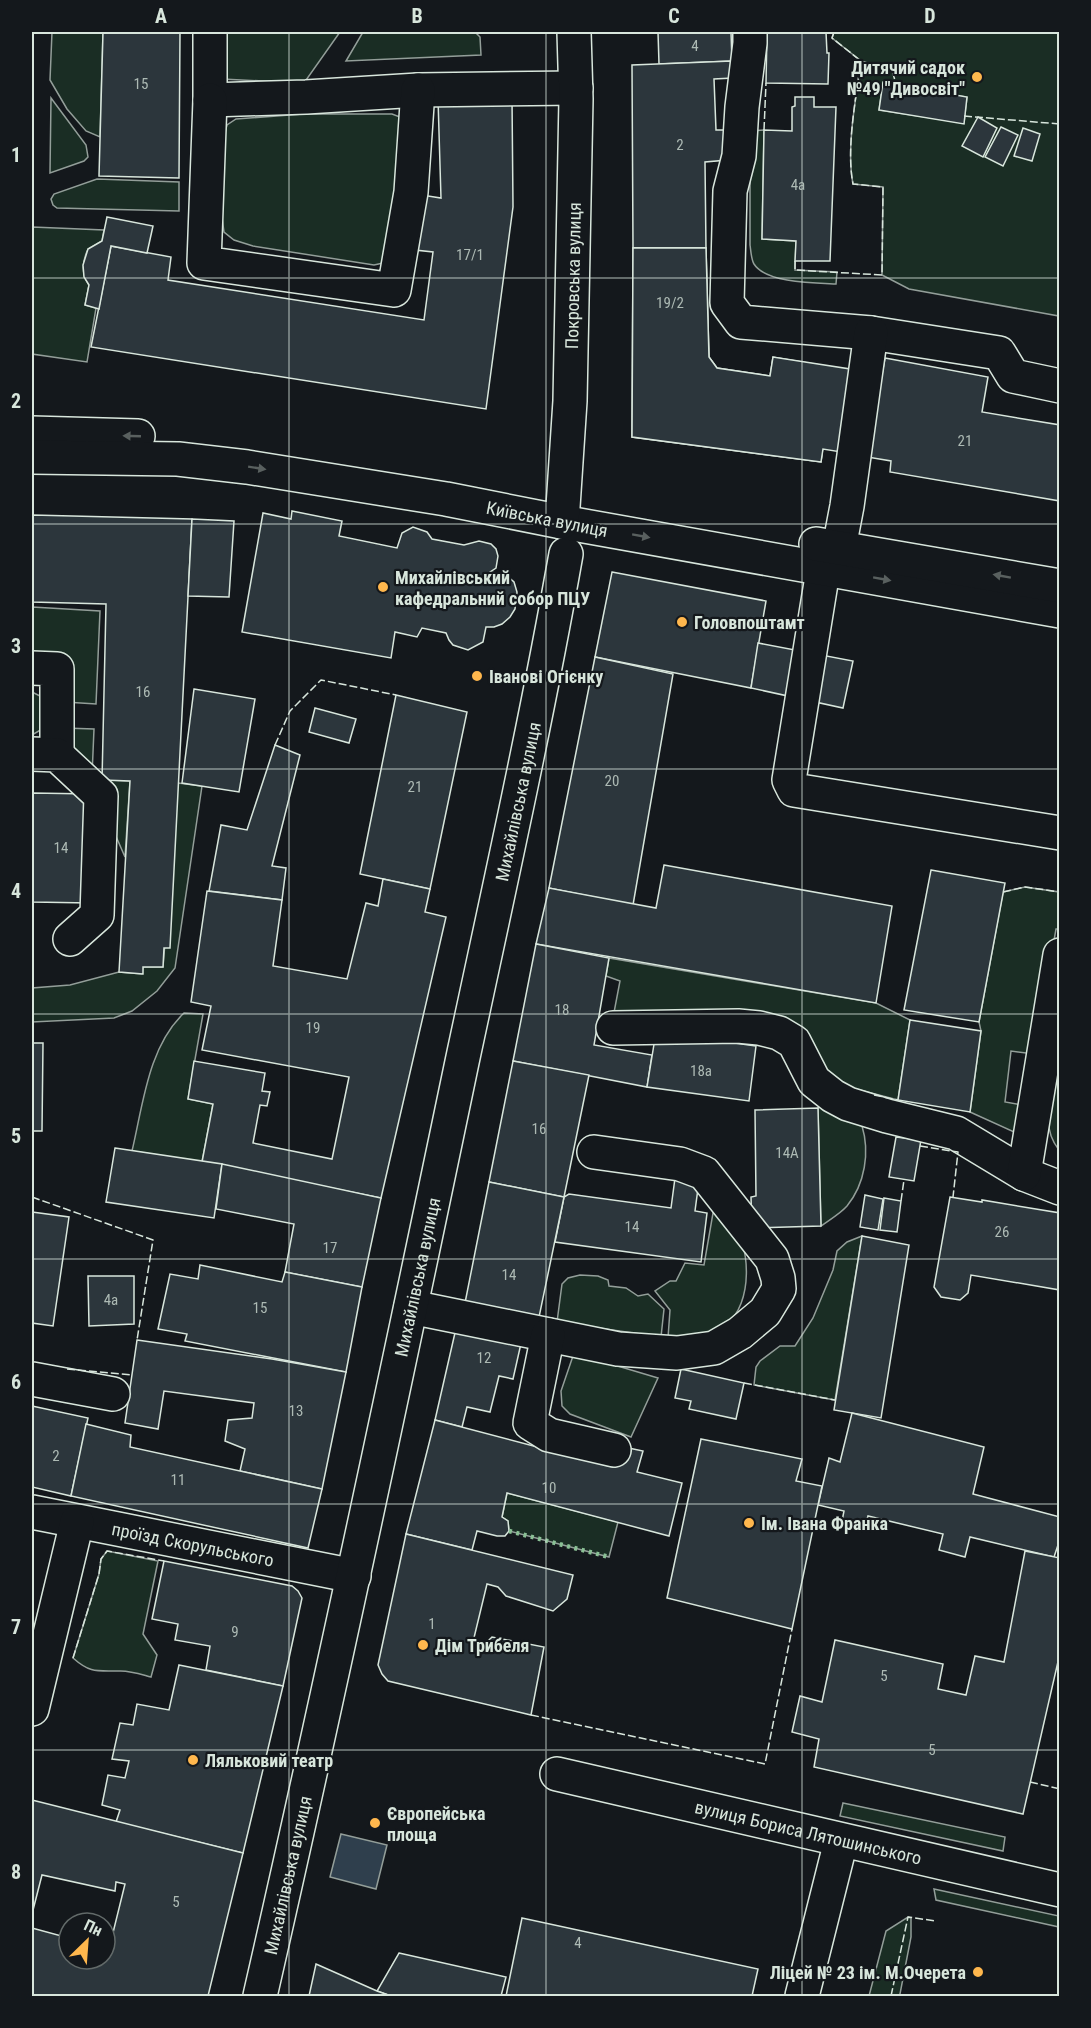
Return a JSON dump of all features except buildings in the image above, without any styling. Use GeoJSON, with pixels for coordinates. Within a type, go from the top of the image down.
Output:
{"type":"FeatureCollection","features":[{"type":"Feature","properties":{"kind":"main road"},"geometry":{"type":"LineString","coordinates":[[210,32],[204,263],[394,290],[411,192],[418,90]]}},
{"type":"Feature","properties":{"kind":"main road","name":"Покровська вулиця"},"geometry":{"type":"LineString","coordinates":[[564,525],[570,402],[576,88],[574,32]]}},
{"type":"Feature","properties":{"kind":"main road"},"geometry":{"type":"LineString","coordinates":[[750,32],[739,156],[730,191],[728,303],[741,322],[871,333],[999,353],[1013,376],[1059,386]]}},
{"type":"Feature","properties":{"kind":"main road"},"geometry":{"type":"LineString","coordinates":[[210,100],[418,90],[576,88]]}},
{"type":"Feature","properties":{"kind":"main road"},"geometry":{"type":"LineString","coordinates":[[871,333],[847,506],[830,554],[789,780],[794,789],[1059,833]]}},
{"type":"Feature","properties":{"kind":"main road","name":"Київська вулиця"},"geometry":{"type":"LineString","coordinates":[[32,433],[161,437],[252,446],[564,525]]}},
{"type":"Feature","properties":{"kind":"main road","name":"Київська вулиця"},"geometry":{"type":"LineString","coordinates":[[32,457],[178,459],[247,467],[446,499],[564,525],[830,554],[1059,586]]}},
{"type":"Feature","properties":{"kind":"main road","name":"Михайлівська вулиця"},"geometry":{"type":"LineString","coordinates":[[260,1996],[354,1576],[538,700],[564,525]]}},
{"type":"Feature","properties":{"kind":"main road","name":"Київська вулиця"},"geometry":{"type":"LineString","coordinates":[[830,554],[1059,611]]}},
{"type":"Feature","properties":{"kind":"main road"},"geometry":{"type":"LineString","coordinates":[[32,668],[57,669],[44,755],[101,796],[98,915],[70,939]]}},
{"type":"Feature","properties":{"kind":"main road"},"geometry":{"type":"LineString","coordinates":[[1024,1174],[1059,955]]}},
{"type":"Feature","properties":{"kind":"main road"},"geometry":{"type":"LineString","coordinates":[[613,1028],[738,1026],[779,1033],[794,1042],[814,1081],[833,1096],[848,1104],[956,1134],[1024,1174],[1059,1188]]}},
{"type":"Feature","properties":{"kind":"main road"},"geometry":{"type":"LineString","coordinates":[[411,1307],[618,1349],[665,1353],[714,1348],[740,1333],[765,1312],[779,1289],[772,1259],[704,1173],[680,1164],[594,1152]]}},
{"type":"Feature","properties":{"kind":"main road"},"geometry":{"type":"LineString","coordinates":[[548,1335],[530,1423],[549,1435],[614,1450]]}},
{"type":"Feature","properties":{"kind":"main road"},"geometry":{"type":"LineString","coordinates":[[32,1379],[113,1394]]}},
{"type":"Feature","properties":{"kind":"main road","name":"проїзд Скорульського"},"geometry":{"type":"LineString","coordinates":[[32,1512],[354,1576]]}},
{"type":"Feature","properties":{"kind":"main road"},"geometry":{"type":"LineString","coordinates":[[32,1709],[77,1522]]}},
{"type":"Feature","properties":{"kind":"main road","name":"вулиця Бориса Лятошинського"},"geometry":{"type":"LineString","coordinates":[[557,1774],[1059,1890]]}},
{"type":"Feature","properties":{"kind":"main road"},"geometry":{"type":"LineString","coordinates":[[802,1996],[841,1840]]}},
{"type":"Feature","properties":{"kind":"green space"},"geometry":{"type":"Polygon","coordinates":[[[52,32],[103,32],[100,137],[86,131],[67,109],[50,80],[52,32]]]}},
{"type":"Feature","properties":{"kind":"green space"},"geometry":{"type":"Polygon","coordinates":[[[222,32],[340,32],[304,83],[222,79],[222,32]]]}},
{"type":"Feature","properties":{"kind":"green space"},"geometry":{"type":"Polygon","coordinates":[[[363,32],[475,32],[480,37],[481,55],[346,61],[363,32]]]}},
{"type":"Feature","properties":{"kind":"green space"},"geometry":{"type":"Polygon","coordinates":[[[834,32],[1059,32],[1059,316],[909,289],[882,275],[883,187],[853,184],[851,170],[852,123],[861,61],[832,38],[834,32]],[[883,83],[879,110],[964,123],[967,97],[883,83]]]}},
{"type":"Feature","properties":{"kind":"green space"},"geometry":{"type":"Polygon","coordinates":[[[51,98],[86,145],[88,157],[84,161],[50,173],[51,98]]]}},
{"type":"Feature","properties":{"kind":"green space"},"geometry":{"type":"Polygon","coordinates":[[[303,114],[392,114],[400,117],[397,226],[383,263],[374,265],[253,246],[234,240],[224,232],[222,218],[224,136],[227,125],[236,119],[303,114]]]}},
{"type":"Feature","properties":{"kind":"green space"},"geometry":{"type":"Polygon","coordinates":[[[764,130],[762,239],[796,241],[795,270],[837,272],[836,284],[780,278],[760,270],[753,262],[750,245],[750,131],[764,130]]]}},
{"type":"Feature","properties":{"kind":"green space"},"geometry":{"type":"Polygon","coordinates":[[[97,179],[179,182],[179,211],[57,208],[53,205],[51,199],[54,194],[97,179]]]}},
{"type":"Feature","properties":{"kind":"green space"},"geometry":{"type":"Polygon","coordinates":[[[32,227],[104,230],[102,241],[88,249],[84,258],[84,272],[89,285],[85,305],[96,308],[87,362],[32,354],[32,227]]]}},
{"type":"Feature","properties":{"kind":"green space"},"geometry":{"type":"Polygon","coordinates":[[[32,607],[100,611],[96,704],[65,702],[32,659],[32,607]]]}},
{"type":"Feature","properties":{"kind":"green space"},"geometry":{"type":"Polygon","coordinates":[[[32,692],[42,697],[44,728],[32,735],[32,692]]]}},
{"type":"Feature","properties":{"kind":"green space"},"geometry":{"type":"Polygon","coordinates":[[[64,728],[94,729],[92,776],[75,764],[64,728]]]}},
{"type":"Feature","properties":{"kind":"green space"},"geometry":{"type":"Polygon","coordinates":[[[109,780],[130,781],[125,857],[115,834],[109,780]]]}},
{"type":"Feature","properties":{"kind":"green space"},"geometry":{"type":"Polygon","coordinates":[[[178,783],[202,786],[175,968],[157,991],[132,1011],[114,1018],[32,1022],[32,988],[70,985],[119,972],[142,974],[143,967],[163,967],[178,783]]]}},
{"type":"Feature","properties":{"kind":"green space"},"geometry":{"type":"Polygon","coordinates":[[[1025,887],[1059,892],[1059,929],[1056,929],[1034,1054],[1011,1051],[1005,1102],[1028,1106],[1019,1130],[1014,1132],[970,1112],[981,1031],[979,1022],[1003,892],[1025,887]]]}},
{"type":"Feature","properties":{"kind":"green space"},"geometry":{"type":"Polygon","coordinates":[[[609,958],[876,1003],[910,1020],[898,1100],[829,1082],[807,1041],[612,1023],[620,981],[606,976],[609,958]]]}},
{"type":"Feature","properties":{"kind":"green space"},"geometry":{"type":"Polygon","coordinates":[[[184,1013],[203,1014],[188,1099],[213,1104],[202,1162],[132,1151],[155,1059],[162,1042],[184,1013]]]}},
{"type":"Feature","properties":{"kind":"green space"},"geometry":{"type":"Polygon","coordinates":[[[1057,1074],[1060,1074],[1059,1150],[1053,1141],[1048,1123],[1057,1074]]]}},
{"type":"Feature","properties":{"kind":"green space"},"geometry":{"type":"Polygon","coordinates":[[[825,1104],[862,1126],[866,1157],[862,1178],[853,1197],[844,1209],[821,1226],[818,1108],[825,1104]]]}},
{"type":"Feature","properties":{"kind":"green space"},"geometry":{"type":"Polygon","coordinates":[[[713,1213],[730,1222],[737,1231],[742,1244],[746,1258],[746,1274],[741,1303],[735,1315],[719,1328],[698,1335],[668,1338],[670,1310],[655,1291],[670,1281],[676,1281],[685,1263],[704,1265],[713,1213]]]}},
{"type":"Feature","properties":{"kind":"green space"},"geometry":{"type":"Polygon","coordinates":[[[862,1236],[835,1400],[754,1385],[756,1367],[760,1361],[780,1346],[795,1346],[813,1318],[833,1270],[837,1251],[847,1242],[862,1236]]]}},
{"type":"Feature","properties":{"kind":"green space"},"geometry":{"type":"Polygon","coordinates":[[[580,1275],[598,1276],[608,1280],[609,1286],[626,1288],[638,1296],[648,1294],[664,1309],[661,1337],[557,1322],[562,1284],[568,1278],[580,1275]]]}},
{"type":"Feature","properties":{"kind":"green space"},"geometry":{"type":"Polygon","coordinates":[[[574,1353],[658,1378],[631,1437],[570,1414],[562,1406],[561,1391],[574,1353]]]}},
{"type":"Feature","properties":{"kind":"green space"},"geometry":{"type":"Polygon","coordinates":[[[507,1493],[618,1522],[609,1557],[509,1531],[508,1521],[502,1517],[507,1493]]]}},
{"type":"Feature","properties":{"kind":"green space"},"geometry":{"type":"Polygon","coordinates":[[[107,1551],[158,1561],[143,1634],[157,1655],[151,1677],[126,1671],[94,1670],[73,1658],[99,1574],[101,1559],[107,1551]]]}},
{"type":"Feature","properties":{"kind":"green space"},"geometry":{"type":"Polygon","coordinates":[[[843,1803],[1005,1837],[1003,1851],[840,1816],[843,1803]]]}},
{"type":"Feature","properties":{"kind":"green space"},"geometry":{"type":"Polygon","coordinates":[[[934,1889],[1059,1916],[1059,1927],[936,1900],[934,1889]]]}},
{"type":"Feature","properties":{"kind":"green space"},"geometry":{"type":"Polygon","coordinates":[[[908,1917],[911,1918],[911,1937],[900,1994],[898,1996],[869,1996],[886,1931],[908,1917]]]}},
{"type":"Feature","properties":{"kind":"water"},"geometry":{"type":"Polygon","coordinates":[[[341,1834],[387,1845],[376,1889],[330,1877],[341,1834]]]}},
{"type":"Feature","properties":{"kind":"hedge"},"geometry":{"type":"LineString","coordinates":[[509,1531],[609,1557]]}},
{"type":"Feature","properties":{"kind":"fence"},"geometry":{"type":"LineString","coordinates":[[834,32],[832,38],[861,61],[892,70],[896,84]]}},
{"type":"Feature","properties":{"kind":"fence"},"geometry":{"type":"LineString","coordinates":[[795,261],[795,270],[882,275],[883,187],[853,184],[851,170],[852,123],[861,61]]}},
{"type":"Feature","properties":{"kind":"fence"},"geometry":{"type":"LineString","coordinates":[[764,130],[766,83]]}},
{"type":"Feature","properties":{"kind":"fence"},"geometry":{"type":"LineString","coordinates":[[964,116],[1060,124]]}},
{"type":"Feature","properties":{"kind":"fence"},"geometry":{"type":"LineString","coordinates":[[275,745],[290,711],[321,680],[396,695]]}},
{"type":"Feature","properties":{"kind":"fence"},"geometry":{"type":"LineString","coordinates":[[1003,892],[1025,887],[1060,892]]}},
{"type":"Feature","properties":{"kind":"fence"},"geometry":{"type":"LineString","coordinates":[[874,1095],[898,1100]]}},
{"type":"Feature","properties":{"kind":"fence"},"geometry":{"type":"LineString","coordinates":[[920,1146],[958,1152],[953,1197]]}},
{"type":"Feature","properties":{"kind":"fence"},"geometry":{"type":"LineString","coordinates":[[901,1201],[904,1180]]}},
{"type":"Feature","properties":{"kind":"fence"},"geometry":{"type":"LineString","coordinates":[[32,1197],[153,1240],[137,1340]]}},
{"type":"Feature","properties":{"kind":"fence"},"geometry":{"type":"LineString","coordinates":[[67,1369],[132,1375]]}},
{"type":"Feature","properties":{"kind":"fence"},"geometry":{"type":"LineString","coordinates":[[744,1383],[835,1400]]}},
{"type":"Feature","properties":{"kind":"fence"},"geometry":{"type":"LineString","coordinates":[[73,1658],[99,1574],[101,1559],[107,1551],[164,1561]]}},
{"type":"Feature","properties":{"kind":"fence"},"geometry":{"type":"LineString","coordinates":[[531,1715],[765,1764],[792,1629]]}},
{"type":"Feature","properties":{"kind":"fence"},"geometry":{"type":"LineString","coordinates":[[1030,1782],[1060,1789]]}},
{"type":"Feature","properties":{"kind":"fence"},"geometry":{"type":"LineString","coordinates":[[891,1996],[908,1917],[936,1921]]}},
{"type":"Feature","properties":{"kind":"place","name":"Дитячий садок №49 \"Дивосвіт\""},"geometry":{"type":"Point","coordinates":[977,77]}},
{"type":"Feature","properties":{"kind":"place","name":"Михайлівський кафедральний собор ПЦУ"},"geometry":{"type":"Point","coordinates":[383,587]}},
{"type":"Feature","properties":{"kind":"place","name":"Головпоштамт"},"geometry":{"type":"Point","coordinates":[682,622]}},
{"type":"Feature","properties":{"kind":"place","name":"Іванові Огієнку"},"geometry":{"type":"Point","coordinates":[477,676]}},
{"type":"Feature","properties":{"kind":"place","name":"Ім. Івана Франка"},"geometry":{"type":"Point","coordinates":[749,1523]}},
{"type":"Feature","properties":{"kind":"place","name":"Дім Трибеля"},"geometry":{"type":"Point","coordinates":[423,1645]}},
{"type":"Feature","properties":{"kind":"place","name":"Ляльковий театр"},"geometry":{"type":"Point","coordinates":[193,1760]}},
{"type":"Feature","properties":{"kind":"place","name":"Європейська площа"},"geometry":{"type":"Point","coordinates":[375,1823]}},
{"type":"Feature","properties":{"kind":"place","name":"Ліцей № 23 ім. М.Очерета"},"geometry":{"type":"Point","coordinates":[978,1972]}}]}
